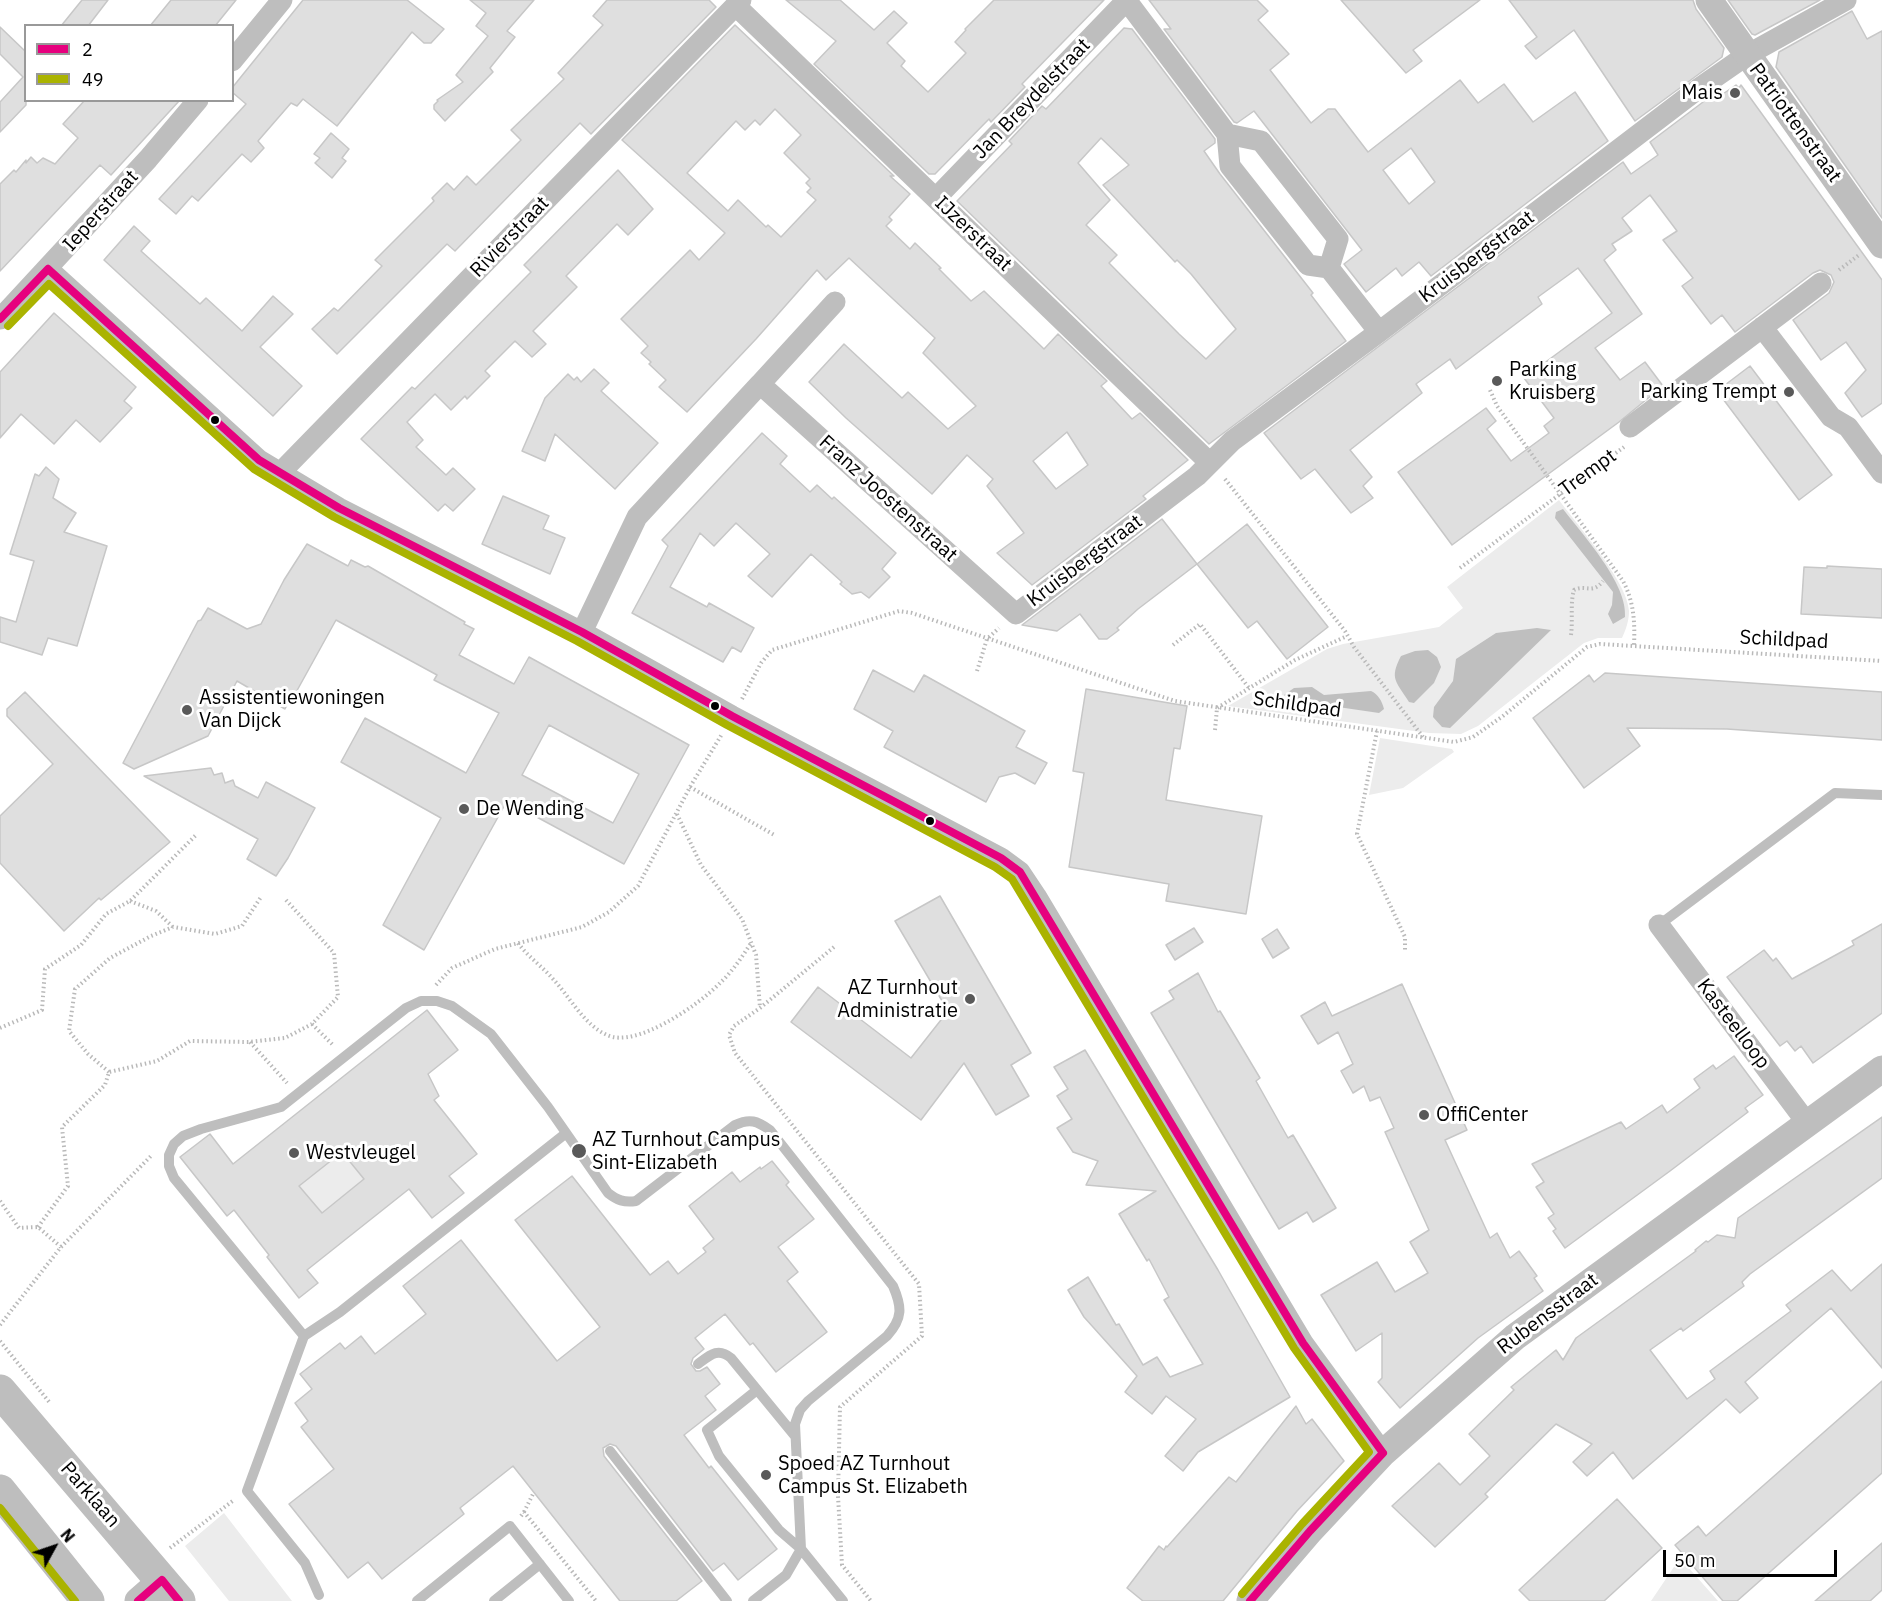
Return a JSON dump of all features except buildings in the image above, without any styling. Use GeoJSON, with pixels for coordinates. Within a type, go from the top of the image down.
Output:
{"type":"FeatureCollection","features":[{"type":"Feature","properties":{"kind":"main road","name":"Parklaan"},"geometry":{"type":"LineString","coordinates":[[0,1391],[162,1583]]}},
{"type":"Feature","properties":{"kind":"main road"},"geometry":{"type":"LineString","coordinates":[[0,1491],[88,1601]]}},
{"type":"Feature","properties":{"kind":"street"},"geometry":{"type":"LineString","coordinates":[[234,59],[282,0]]}},
{"type":"Feature","properties":{"kind":"street"},"geometry":{"type":"LineString","coordinates":[[1127,0],[1227,134],[1230,166],[1308,265],[1329,268],[1379,332]]}},
{"type":"Feature","properties":{"kind":"street","name":"Jan Breydelstraat"},"geometry":{"type":"LineString","coordinates":[[936,198],[1127,0]]}},
{"type":"Feature","properties":{"kind":"street","name":"Patriottenstraat"},"geometry":{"type":"LineString","coordinates":[[1709,0],[1880,242]]}},
{"type":"Feature","properties":{"kind":"street","name":"Kruisbergstraat"},"geometry":{"type":"LineString","coordinates":[[1016,614],[1197,476],[1232,441],[1688,97],[1747,55],[1846,0]]}},
{"type":"Feature","properties":{"kind":"street","name":"IJzerstraat"},"geometry":{"type":"LineString","coordinates":[[739,3],[936,198],[1210,463]]}},
{"type":"Feature","properties":{"kind":"street","name":"Rivierstraat"},"geometry":{"type":"LineString","coordinates":[[279,474],[739,3]]}},
{"type":"Feature","properties":{"kind":"street","name":"Ieperstraat"},"geometry":{"type":"LineString","coordinates":[[0,319],[48,269],[196,102]]}},
{"type":"Feature","properties":{"kind":"street"},"geometry":{"type":"LineString","coordinates":[[1227,134],[1261,141],[1338,239],[1329,268]]}},
{"type":"Feature","properties":{"kind":"street"},"geometry":{"type":"LineString","coordinates":[[48,269],[259,460],[279,474],[339,508],[582,632],[732,716],[1001,858],[1020,872],[1303,1343],[1383,1453]]}},
{"type":"Feature","properties":{"kind":"street","name":"Trempt"},"geometry":{"type":"LineString","coordinates":[[1630,427],[1821,283]]}},
{"type":"Feature","properties":{"kind":"street"},"geometry":{"type":"LineString","coordinates":[[582,632],[637,517],[835,302]]}},
{"type":"Feature","properties":{"kind":"street"},"geometry":{"type":"LineString","coordinates":[[1762,327],[1831,417],[1848,427],[1882,474]]}},
{"type":"Feature","properties":{"kind":"street","name":"Franz Joostenstraat"},"geometry":{"type":"LineString","coordinates":[[760,384],[1016,614]]}},
{"type":"Feature","properties":{"kind":"street","name":"Kasteelloop"},"geometry":{"type":"LineString","coordinates":[[1659,925],[1807,1123]]}},
{"type":"Feature","properties":{"kind":"street","name":"Rubensstraat"},"geometry":{"type":"LineString","coordinates":[[1250,1601],[1310,1531],[1383,1453],[1515,1337],[1882,1069]]}},
{"type":"Feature","properties":{"kind":"lane"},"geometry":{"type":"LineString","coordinates":[[1659,925],[1835,793],[1882,795]]}},
{"type":"Feature","properties":{"kind":"lane"},"geometry":{"type":"LineString","coordinates":[[304,1336],[174,1178],[169,1166],[170,1155],[174,1144],[183,1136],[281,1107],[406,1008],[421,1001],[438,1001],[452,1006],[490,1034],[548,1107],[608,1193],[617,1200],[636,1201],[735,1125],[747,1120],[758,1122],[770,1130],[893,1286],[899,1300],[900,1313],[896,1326],[887,1336],[807,1401],[800,1410],[795,1424],[795,1436],[801,1549],[786,1575],[753,1601]]}},
{"type":"Feature","properties":{"kind":"lane"},"geometry":{"type":"LineString","coordinates":[[320,1595],[305,1563],[247,1491],[304,1336],[340,1312],[565,1134]]}},
{"type":"Feature","properties":{"kind":"lane"},"geometry":{"type":"LineString","coordinates":[[698,1364],[711,1353],[725,1353],[795,1436]]}},
{"type":"Feature","properties":{"kind":"lane"},"geometry":{"type":"LineString","coordinates":[[757,1390],[707,1430],[719,1456],[779,1530],[801,1549],[843,1601]]}},
{"type":"Feature","properties":{"kind":"lane"},"geometry":{"type":"LineString","coordinates":[[609,1451],[727,1601]]}},
{"type":"Feature","properties":{"kind":"lane"},"geometry":{"type":"LineString","coordinates":[[417,1601],[510,1526],[569,1601]]}},
{"type":"Feature","properties":{"kind":"lane"},"geometry":{"type":"LineString","coordinates":[[494,1601],[540,1564]]}},
{"type":"Feature","properties":{"kind":"path"},"geometry":{"type":"LineString","coordinates":[[1821,283],[1880,242]]}},
{"type":"Feature","properties":{"kind":"path"},"geometry":{"type":"LineString","coordinates":[[1490,390],[1497,406],[1630,593],[1635,618],[1634,646]]}},
{"type":"Feature","properties":{"kind":"path","name":"Trempt"},"geometry":{"type":"LineString","coordinates":[[1460,568],[1627,444],[1630,427]]}},
{"type":"Feature","properties":{"kind":"path"},"geometry":{"type":"LineString","coordinates":[[1210,463],[1347,636],[1424,738]]}},
{"type":"Feature","properties":{"kind":"path"},"geometry":{"type":"LineString","coordinates":[[1571,635],[1574,590],[1580,587],[1598,588],[1603,581]]}},
{"type":"Feature","properties":{"kind":"path","name":"Schildpad"},"geometry":{"type":"LineString","coordinates":[[421,1001],[452,968],[495,949],[582,927],[609,912],[638,886],[690,787],[761,663],[772,650],[899,611],[912,613],[1175,701],[1454,742],[1473,737],[1503,716],[1587,648],[1600,644],[1882,661]]}},
{"type":"Feature","properties":{"kind":"path"},"geometry":{"type":"LineString","coordinates":[[977,671],[987,639],[1016,614]]}},
{"type":"Feature","properties":{"kind":"path"},"geometry":{"type":"LineString","coordinates":[[1173,645],[1200,624],[1249,688]]}},
{"type":"Feature","properties":{"kind":"path"},"geometry":{"type":"LineString","coordinates":[[1215,730],[1217,708],[1295,660],[1347,636]]}},
{"type":"Feature","properties":{"kind":"path"},"geometry":{"type":"LineString","coordinates":[[1377,731],[1357,834],[1405,937],[1405,951]]}},
{"type":"Feature","properties":{"kind":"path"},"geometry":{"type":"LineString","coordinates":[[690,787],[776,836]]}},
{"type":"Feature","properties":{"kind":"path"},"geometry":{"type":"LineString","coordinates":[[676,814],[700,865],[742,919],[756,956],[760,1008]]}},
{"type":"Feature","properties":{"kind":"path"},"geometry":{"type":"LineString","coordinates":[[0,1028],[42,1010],[45,969],[81,945],[106,914],[130,901],[197,834]]}},
{"type":"Feature","properties":{"kind":"path"},"geometry":{"type":"LineString","coordinates":[[109,1072],[88,1054],[69,1031],[75,989],[110,958],[173,927],[215,934],[242,926],[261,897]]}},
{"type":"Feature","properties":{"kind":"path"},"geometry":{"type":"LineString","coordinates":[[109,1072],[157,1061],[190,1041],[249,1042],[285,1038],[312,1024],[338,997],[334,953],[286,900]]}},
{"type":"Feature","properties":{"kind":"path"},"geometry":{"type":"LineString","coordinates":[[130,901],[156,910],[173,927]]}},
{"type":"Feature","properties":{"kind":"path"},"geometry":{"type":"LineString","coordinates":[[518,943],[594,1026],[608,1036],[617,1038],[634,1037],[656,1027],[707,995],[728,975],[751,943]]}},
{"type":"Feature","properties":{"kind":"path"},"geometry":{"type":"LineString","coordinates":[[834,947],[760,1008],[734,1026],[729,1035],[735,1053],[919,1284],[922,1336],[840,1407],[838,1496],[842,1565],[871,1601]]}},
{"type":"Feature","properties":{"kind":"path"},"geometry":{"type":"LineString","coordinates":[[312,1024],[345,1056]]}},
{"type":"Feature","properties":{"kind":"path"},"geometry":{"type":"LineString","coordinates":[[249,1042],[297,1094]]}},
{"type":"Feature","properties":{"kind":"path"},"geometry":{"type":"LineString","coordinates":[[38,1227],[68,1186],[62,1127],[105,1085],[109,1072]]}},
{"type":"Feature","properties":{"kind":"path"},"geometry":{"type":"LineString","coordinates":[[0,1325],[60,1248],[158,1149],[174,1144]]}},
{"type":"Feature","properties":{"kind":"path"},"geometry":{"type":"LineString","coordinates":[[0,1201],[19,1228],[38,1227],[60,1248]]}},
{"type":"Feature","properties":{"kind":"path"},"geometry":{"type":"LineString","coordinates":[[162,1583],[247,1491]]}},
{"type":"Feature","properties":{"kind":"path"},"geometry":{"type":"LineString","coordinates":[[524,1512],[534,1492]]}},
{"type":"Feature","properties":{"kind":"shaded area"},"geometry":{"type":"Polygon","coordinates":[[[1559,500],[1600,554],[1620,585],[1629,611],[1622,638],[1598,638],[1584,643],[1478,726],[1461,734],[1429,733],[1228,706],[1327,649],[1343,644],[1439,627],[1463,608],[1447,587],[1559,500]]]}},
{"type":"Feature","properties":{"kind":"shaded area"},"geometry":{"type":"Polygon","coordinates":[[[1563,509],[1603,560],[1619,590],[1624,604],[1625,617],[1613,624],[1608,614],[1612,605],[1613,592],[1555,518],[1556,512],[1563,509]]]}},
{"type":"Feature","properties":{"kind":"shaded area"},"geometry":{"type":"Polygon","coordinates":[[[1537,628],[1551,630],[1450,728],[1442,727],[1433,717],[1434,707],[1453,681],[1456,659],[1496,633],[1537,628]]]}},
{"type":"Feature","properties":{"kind":"shaded area"},"geometry":{"type":"Polygon","coordinates":[[[1428,650],[1437,657],[1441,667],[1434,683],[1414,703],[1409,702],[1396,680],[1397,664],[1401,656],[1415,651],[1428,650]]]}},
{"type":"Feature","properties":{"kind":"shaded area"},"geometry":{"type":"Polygon","coordinates":[[[1312,687],[1324,695],[1371,691],[1379,698],[1384,709],[1379,713],[1290,700],[1284,695],[1294,688],[1312,687]]]}},
{"type":"Feature","properties":{"kind":"shaded area"},"geometry":{"type":"Polygon","coordinates":[[[1380,738],[1452,749],[1454,752],[1403,788],[1369,795],[1380,738]]]}},
{"type":"Feature","properties":{"kind":"shaded area"},"geometry":{"type":"Polygon","coordinates":[[[342,1152],[344,1155],[393,1156],[291,1237],[299,1186],[342,1152]]]}},
{"type":"Feature","properties":{"kind":"shaded area"},"geometry":{"type":"Polygon","coordinates":[[[224,1513],[292,1601],[229,1601],[185,1546],[224,1513]]]}},
{"type":"Feature","properties":{"kind":"shaded area"},"geometry":{"type":"Polygon","coordinates":[[[1680,1558],[1718,1601],[1651,1601],[1680,1558]]]}},
{"type":"Feature","properties":{"kind":"transit line","name":"2"},"geometry":{"type":"LineString","coordinates":[[48,269],[259,460],[339,508],[582,632],[732,716],[1001,858],[1020,872],[1303,1343],[1383,1453]]}},
{"type":"Feature","properties":{"kind":"transit line","name":"2"},"geometry":{"type":"LineString","coordinates":[[0,319],[48,269]]}},
{"type":"Feature","properties":{"kind":"transit line","name":"49"},"geometry":{"type":"LineString","coordinates":[[8,326],[49,284],[254,469],[334,517],[577,641],[727,725],[995,867],[1012,879],[1294,1348],[1369,1452],[1302,1524],[1242,1594]]}},
{"type":"Feature","properties":{"kind":"transit line","name":"2"},"geometry":{"type":"LineString","coordinates":[[1250,1601],[1310,1531],[1383,1453]]}},
{"type":"Feature","properties":{"kind":"transit line","name":"49"},"geometry":{"type":"LineString","coordinates":[[0,1508],[75,1601]]}},
{"type":"Feature","properties":{"kind":"transit line","name":"2"},"geometry":{"type":"LineString","coordinates":[[138,1601],[162,1580],[179,1601]]}},
{"type":"Feature","properties":{"kind":"place","name":"Mais"},"geometry":{"type":"Point","coordinates":[1735,93]}},
{"type":"Feature","properties":{"kind":"place","name":"Parking Kruisberg"},"geometry":{"type":"Point","coordinates":[1497,381]}},
{"type":"Feature","properties":{"kind":"place","name":"Parking Trempt"},"geometry":{"type":"Point","coordinates":[1789,392]}},
{"type":"Feature","properties":{"kind":"place","name":"Assistentiewoningen Van Dijck"},"geometry":{"type":"Point","coordinates":[187,710]}},
{"type":"Feature","properties":{"kind":"place","name":"De Wending"},"geometry":{"type":"Point","coordinates":[464,809]}},
{"type":"Feature","properties":{"kind":"place","name":"AZ Turnhout Administratie"},"geometry":{"type":"Point","coordinates":[970,999]}},
{"type":"Feature","properties":{"kind":"place","name":"OffiCenter"},"geometry":{"type":"Point","coordinates":[1424,1115]}},
{"type":"Feature","properties":{"kind":"place","name":"AZ Turnhout Campus Sint-Elizabeth"},"geometry":{"type":"Point","coordinates":[579,1151]}},
{"type":"Feature","properties":{"kind":"place","name":"Westvleugel"},"geometry":{"type":"Point","coordinates":[294,1153]}},
{"type":"Feature","properties":{"kind":"place","name":"Spoed AZ Turnhout Campus St. Elizabeth"},"geometry":{"type":"Point","coordinates":[766,1475]}}]}
